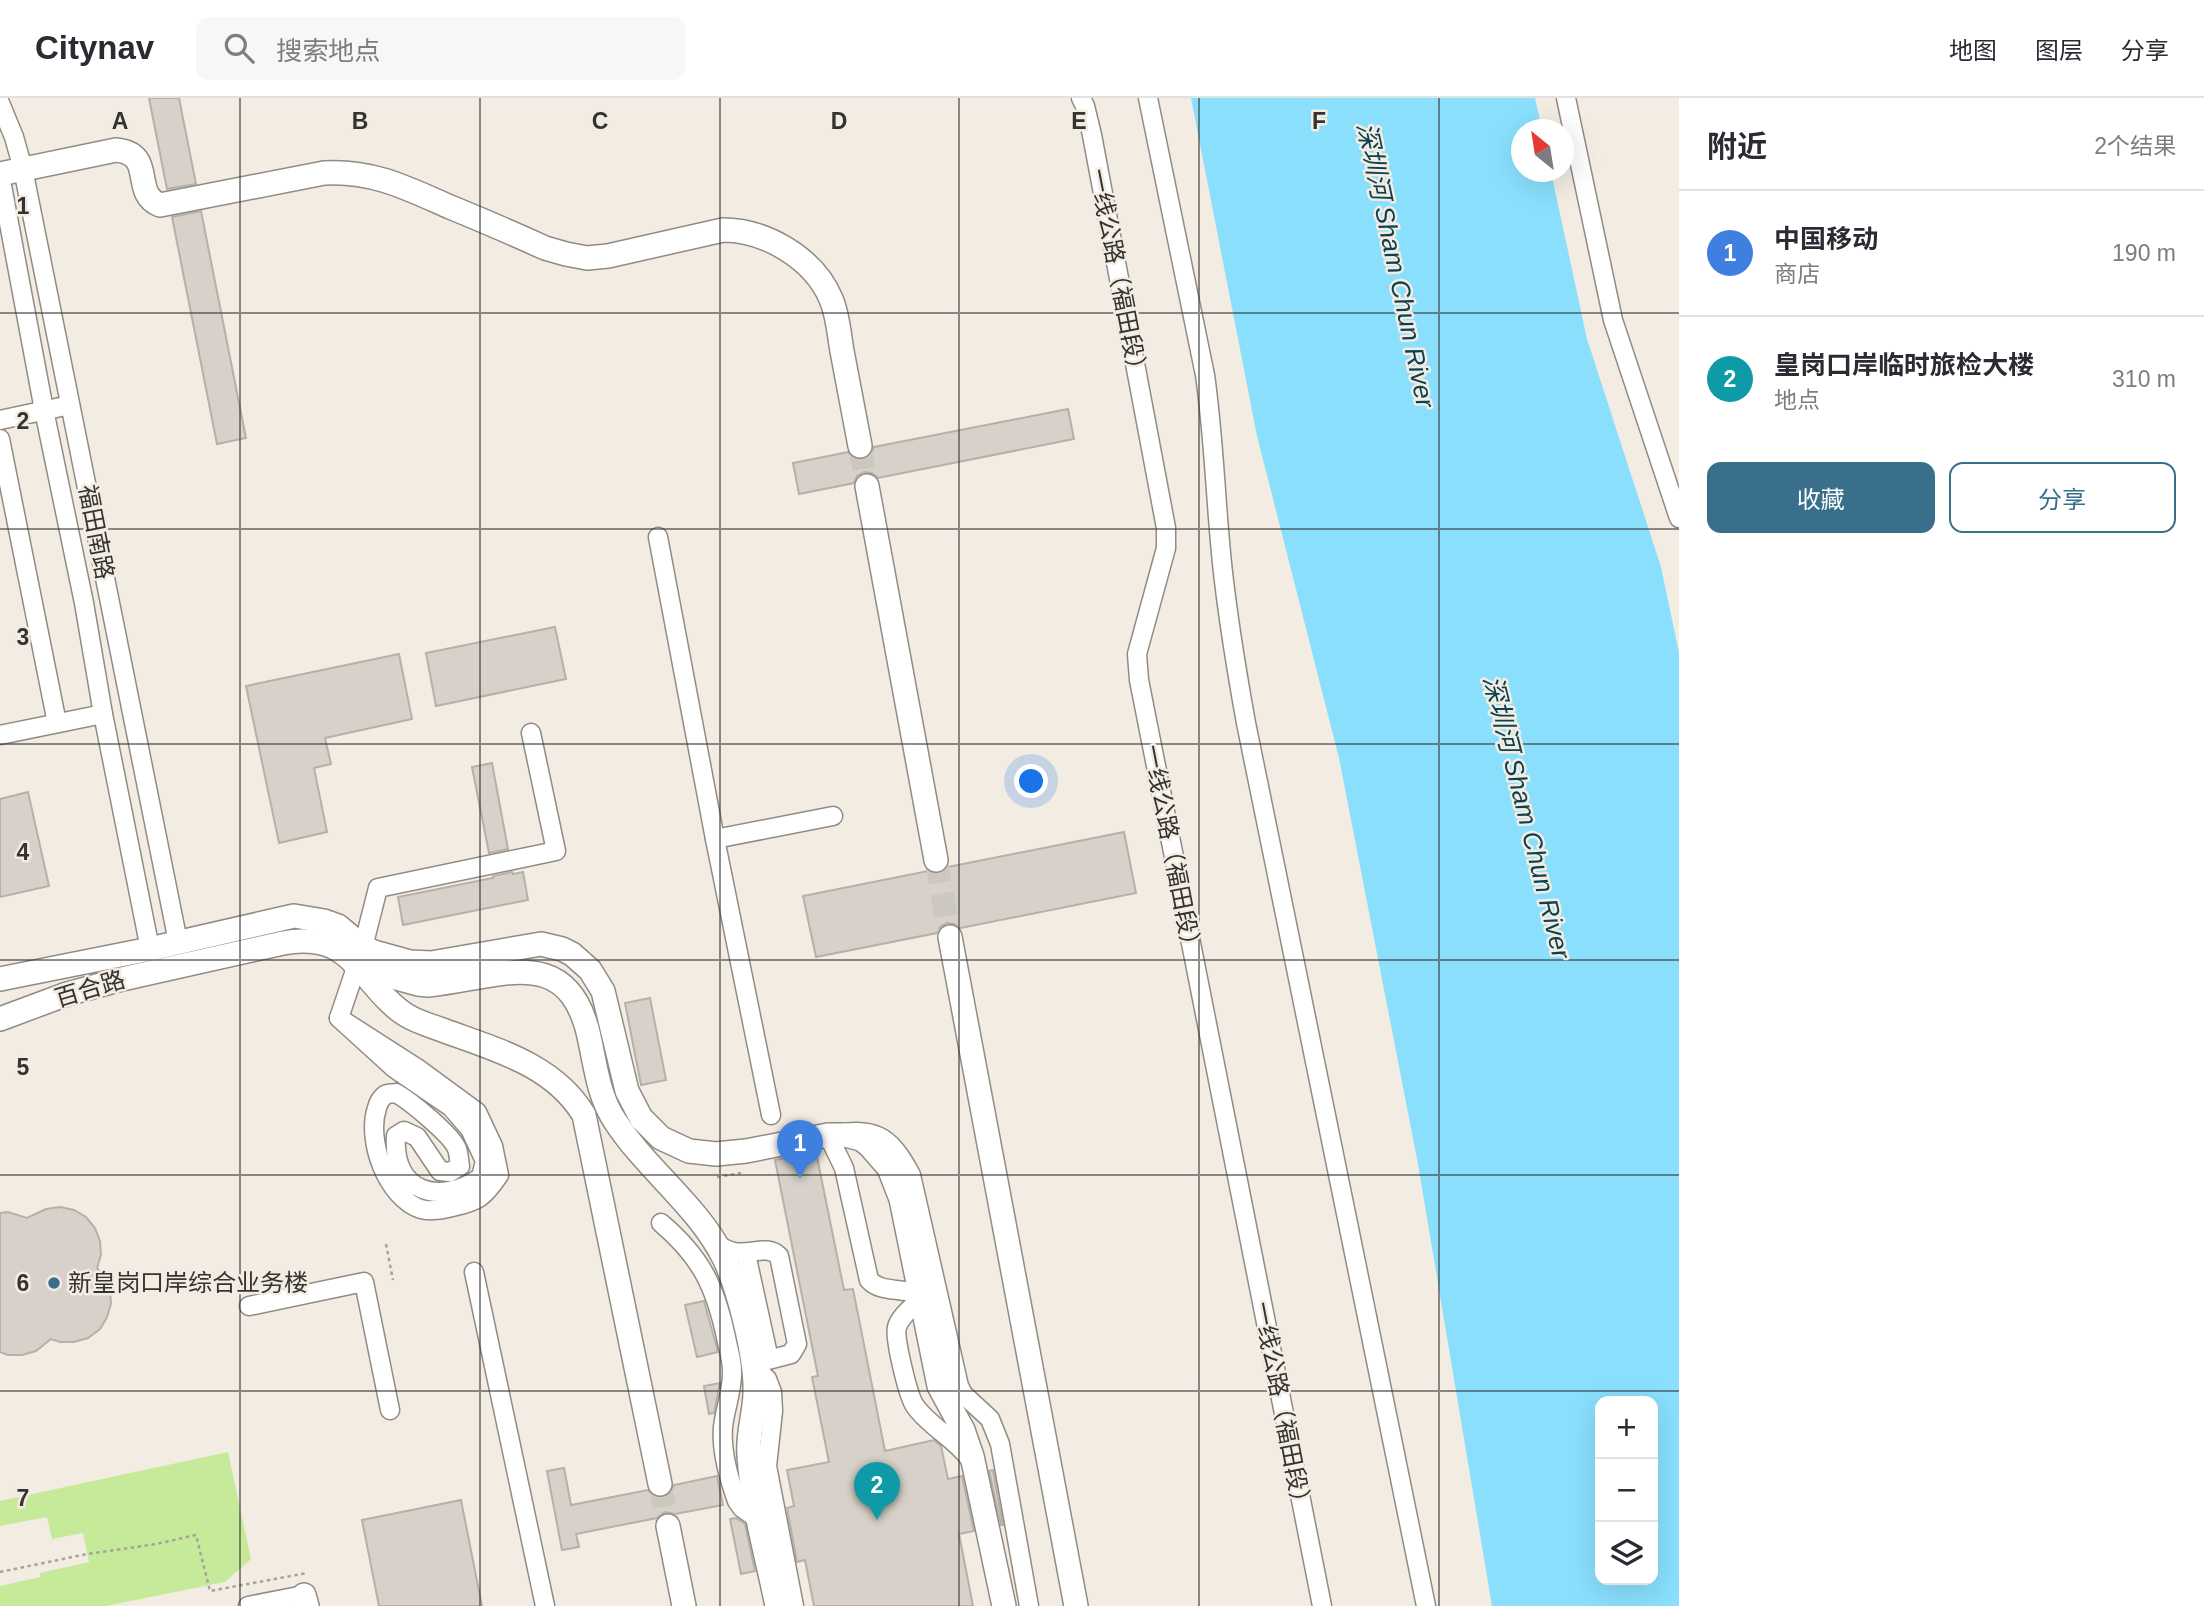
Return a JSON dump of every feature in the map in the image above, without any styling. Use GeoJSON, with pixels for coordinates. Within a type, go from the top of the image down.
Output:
{"type":"FeatureCollection","features":[{"type":"Feature","properties":{"kind":"main road"},"geometry":{"type":"LineString","coordinates":[[0,175],[116,150],[128,151],[140,166],[146,195],[152,202],[160,205],[324,173],[347,172],[375,177],[405,187],[545,247],[587,258],[608,256],[723,230],[756,234],[782,246],[801,261],[831,298],[860,446]]}},
{"type":"Feature","properties":{"kind":"main road"},"geometry":{"type":"LineString","coordinates":[[867,486],[936,860]]}},
{"type":"Feature","properties":{"kind":"main road","name":"百合路"},"geometry":{"type":"LineString","coordinates":[[0,979],[152,960],[294,916],[338,926],[360,957]]}},
{"type":"Feature","properties":{"kind":"main road"},"geometry":{"type":"LineString","coordinates":[[950,937],[1076,1606]]}},
{"type":"Feature","properties":{"kind":"main road"},"geometry":{"type":"LineString","coordinates":[[360,957],[431,963],[530,945],[562,949],[582,961],[598,981],[607,1003],[627,1091],[641,1118],[661,1138],[689,1151],[716,1154],[828,1135],[845,1135],[861,1139],[876,1152],[889,1168],[901,1199],[939,1386],[962,1430],[975,1471],[1004,1606]]}},
{"type":"Feature","properties":{"kind":"main road"},"geometry":{"type":"LineString","coordinates":[[360,957],[418,984],[441,984],[526,971],[546,975],[571,995],[583,1016],[603,1096],[615,1121],[712,1238],[727,1265],[761,1363],[748,1448],[759,1520],[777,1606]]}},
{"type":"Feature","properties":{"kind":"main road"},"geometry":{"type":"LineString","coordinates":[[360,957],[380,994],[407,1016],[510,1055],[552,1078],[576,1101],[584,1115],[660,1484]]}},
{"type":"Feature","properties":{"kind":"main road","name":"百合路"},"geometry":{"type":"LineString","coordinates":[[0,1019],[152,960]]}},
{"type":"Feature","properties":{"kind":"main road"},"geometry":{"type":"LineString","coordinates":[[668,1526],[684,1606]]}},
{"type":"Feature","properties":{"kind":"street","name":"一线公路（福田段）"},"geometry":{"type":"LineString","coordinates":[[1081,98],[1092,135],[1166,528],[1166,548],[1137,654],[1139,680],[1322,1606]]}},
{"type":"Feature","properties":{"kind":"street"},"geometry":{"type":"LineString","coordinates":[[1148,98],[1205,375],[1229,626],[1246,723],[1426,1606]]}},
{"type":"Feature","properties":{"kind":"street"},"geometry":{"type":"LineString","coordinates":[[1566,98],[1613,320],[1679,518]]}},
{"type":"Feature","properties":{"kind":"street","name":"福田南路"},"geometry":{"type":"LineString","coordinates":[[0,103],[14,136],[23,169],[180,953]]}},
{"type":"Feature","properties":{"kind":"street","name":"福田南路"},"geometry":{"type":"LineString","coordinates":[[0,175],[152,960]]}},
{"type":"Feature","properties":{"kind":"street"},"geometry":{"type":"LineString","coordinates":[[0,420],[70,405]]}},
{"type":"Feature","properties":{"kind":"street"},"geometry":{"type":"LineString","coordinates":[[0,439],[57,723]]}},
{"type":"Feature","properties":{"kind":"street"},"geometry":{"type":"LineString","coordinates":[[657,537],[771,1115]]}},
{"type":"Feature","properties":{"kind":"street"},"geometry":{"type":"LineString","coordinates":[[0,735],[103,714]]}},
{"type":"Feature","properties":{"kind":"street"},"geometry":{"type":"LineString","coordinates":[[339,1018],[360,957],[378,888],[556,851],[531,733]]}},
{"type":"Feature","properties":{"kind":"street"},"geometry":{"type":"LineString","coordinates":[[715,839],[833,816]]}},
{"type":"Feature","properties":{"kind":"street"},"geometry":{"type":"LineString","coordinates":[[339,1018],[417,1068],[477,1112],[493,1146],[499,1175],[489,1191],[474,1202],[422,1210],[410,1204],[399,1193],[383,1170],[374,1139],[374,1116],[378,1103],[384,1096],[396,1093],[403,1097],[430,1119],[457,1147],[460,1166],[450,1172],[440,1171],[417,1138],[404,1131],[396,1136],[395,1149],[404,1178],[420,1189],[447,1191],[466,1188],[481,1177],[485,1161],[470,1129],[451,1107],[394,1068],[339,1018]]}},
{"type":"Feature","properties":{"kind":"street"},"geometry":{"type":"LineString","coordinates":[[975,1471],[958,1445],[915,1405],[908,1389],[896,1334],[899,1321],[921,1298],[913,1292],[879,1287],[869,1280],[844,1168],[828,1135],[856,1131],[880,1137],[896,1151],[911,1175],[959,1387],[990,1419],[1000,1444],[1029,1606]]}},
{"type":"Feature","properties":{"kind":"street"},"geometry":{"type":"LineString","coordinates":[[660,1223],[681,1240],[696,1258],[707,1275],[720,1309],[732,1377],[723,1443],[737,1501],[759,1520]]}},
{"type":"Feature","properties":{"kind":"street"},"geometry":{"type":"LineString","coordinates":[[712,1238],[724,1249],[746,1254],[766,1250],[779,1256],[797,1344],[792,1353],[761,1363]]}},
{"type":"Feature","properties":{"kind":"street"},"geometry":{"type":"LineString","coordinates":[[746,1254],[761,1363],[772,1392],[773,1411],[767,1466],[794,1606]]}},
{"type":"Feature","properties":{"kind":"street"},"geometry":{"type":"LineString","coordinates":[[474,1272],[545,1606]]}},
{"type":"Feature","properties":{"kind":"street"},"geometry":{"type":"LineString","coordinates":[[249,1306],[364,1282],[390,1410]]}},
{"type":"Feature","properties":{"kind":"street"},"geometry":{"type":"LineString","coordinates":[[248,1606],[306,1591]]}},
{"type":"Feature","properties":{"kind":"path"},"geometry":{"type":"LineString","coordinates":[[386,1244],[393,1280]]}},
{"type":"Feature","properties":{"kind":"path"},"geometry":{"type":"LineString","coordinates":[[0,1572],[87,1554],[156,1545],[196,1535],[209,1591],[306,1591]]}},
{"type":"Feature","properties":{"kind":"green space"},"geometry":{"type":"Polygon","coordinates":[[[228,1452],[251,1559],[225,1582],[106,1606],[0,1606],[0,1586],[40,1577],[40,1573],[89,1562],[83,1533],[52,1539],[47,1517],[0,1526],[0,1501],[228,1452]]]}},
{"type":"Feature","properties":{"kind":"water","name":"深圳河 Sham Chun River"},"geometry":{"type":"Polygon","coordinates":[[[1191,98],[1535,98],[1540,119],[1511,119],[1511,182],[1553,182],[1587,339],[1661,567],[1679,653],[1679,1606],[1492,1606],[1418,1164],[1339,758],[1257,436],[1191,98]]]}},
{"type":"Feature","properties":{"kind":"building"},"geometry":{"type":"Polygon","coordinates":[[[149,98],[179,98],[196,184],[167,189],[149,98]]]}},
{"type":"Feature","properties":{"kind":"building"},"geometry":{"type":"Polygon","coordinates":[[[201,211],[246,438],[217,444],[172,217],[201,211]]]}},
{"type":"Feature","properties":{"kind":"building"},"geometry":{"type":"Polygon","coordinates":[[[1068,409],[1074,439],[878,478],[872,473],[864,472],[857,476],[854,483],[799,494],[793,463],[848,452],[855,459],[863,460],[870,456],[874,447],[1068,409]]]}},
{"type":"Feature","properties":{"kind":"building"},"geometry":{"type":"Polygon","coordinates":[[[555,627],[566,679],[436,706],[426,653],[555,627]]]}},
{"type":"Feature","properties":{"kind":"building"},"geometry":{"type":"Polygon","coordinates":[[[399,654],[412,719],[325,738],[331,764],[314,768],[327,832],[279,843],[246,686],[399,654]]]}},
{"type":"Feature","properties":{"kind":"building"},"geometry":{"type":"Polygon","coordinates":[[[492,763],[508,849],[489,853],[472,767],[492,763]]]}},
{"type":"Feature","properties":{"kind":"building"},"geometry":{"type":"Polygon","coordinates":[[[28,792],[49,886],[0,897],[0,799],[28,792]]]}},
{"type":"Feature","properties":{"kind":"building"},"geometry":{"type":"Polygon","coordinates":[[[1124,832],[1136,893],[961,928],[947,923],[940,927],[937,933],[816,957],[803,896],[928,871],[939,874],[948,867],[1124,832]]]}},
{"type":"Feature","properties":{"kind":"building"},"geometry":{"type":"Polygon","coordinates":[[[512,872],[523,872],[528,900],[403,925],[398,897],[512,872]]]}},
{"type":"Feature","properties":{"kind":"building"},"geometry":{"type":"Polygon","coordinates":[[[650,998],[666,1080],[641,1085],[625,1003],[650,998]]]}},
{"type":"Feature","properties":{"kind":"building"},"geometry":{"type":"Polygon","coordinates":[[[816,1152],[844,1290],[853,1289],[885,1451],[934,1440],[941,1446],[948,1479],[962,1476],[974,1531],[959,1534],[973,1606],[814,1606],[805,1560],[797,1562],[787,1508],[794,1506],[787,1470],[829,1462],[812,1377],[818,1376],[775,1160],[816,1152]]]}},
{"type":"Feature","properties":{"kind":"building","name":"新皇岗口岸综合业务楼"},"geometry":{"type":"Polygon","coordinates":[[[60,1207],[74,1210],[86,1217],[95,1228],[101,1255],[97,1268],[105,1277],[110,1290],[111,1304],[107,1317],[100,1329],[88,1338],[74,1342],[51,1339],[36,1351],[22,1355],[0,1352],[0,1213],[8,1212],[27,1218],[46,1209],[60,1207]]]}},
{"type":"Feature","properties":{"kind":"building"},"geometry":{"type":"Polygon","coordinates":[[[704,1301],[718,1352],[697,1357],[685,1305],[704,1301]]]}},
{"type":"Feature","properties":{"kind":"building"},"geometry":{"type":"Polygon","coordinates":[[[720,1383],[714,1413],[709,1414],[704,1386],[720,1383]]]}},
{"type":"Feature","properties":{"kind":"building"},"geometry":{"type":"Polygon","coordinates":[[[564,1468],[571,1505],[648,1490],[655,1497],[663,1497],[670,1494],[674,1485],[717,1476],[723,1505],[675,1514],[665,1512],[657,1518],[576,1534],[579,1547],[562,1550],[547,1471],[564,1468]]]}},
{"type":"Feature","properties":{"kind":"building"},"geometry":{"type":"Polygon","coordinates":[[[993,1470],[1003,1525],[989,1471],[993,1470]]]}},
{"type":"Feature","properties":{"kind":"building"},"geometry":{"type":"Polygon","coordinates":[[[461,1500],[482,1606],[379,1606],[362,1520],[461,1500]]]}},
{"type":"Feature","properties":{"kind":"building"},"geometry":{"type":"Polygon","coordinates":[[[736,1518],[745,1524],[755,1571],[741,1574],[730,1519],[736,1518]]]}},
{"type":"Feature","properties":{"kind":"tunnel"},"geometry":{"type":"LineString","coordinates":[[860,446],[867,486]]}},
{"type":"Feature","properties":{"kind":"tunnel"},"geometry":{"type":"LineString","coordinates":[[936,860],[950,937]]}},
{"type":"Feature","properties":{"kind":"tunnel"},"geometry":{"type":"LineString","coordinates":[[660,1484],[668,1526]]}},
{"type":"Feature","properties":{"kind":"place","name":"中国移动"},"geometry":{"type":"Point","coordinates":[800,1178]}},
{"type":"Feature","properties":{"kind":"place","name":"新皇岗口岸综合业务楼"},"geometry":{"type":"Point","coordinates":[54,1283]}},
{"type":"Feature","properties":{"kind":"place","name":"皇岗口岸临时旅检大楼"},"geometry":{"type":"Point","coordinates":[877,1520]}}]}
